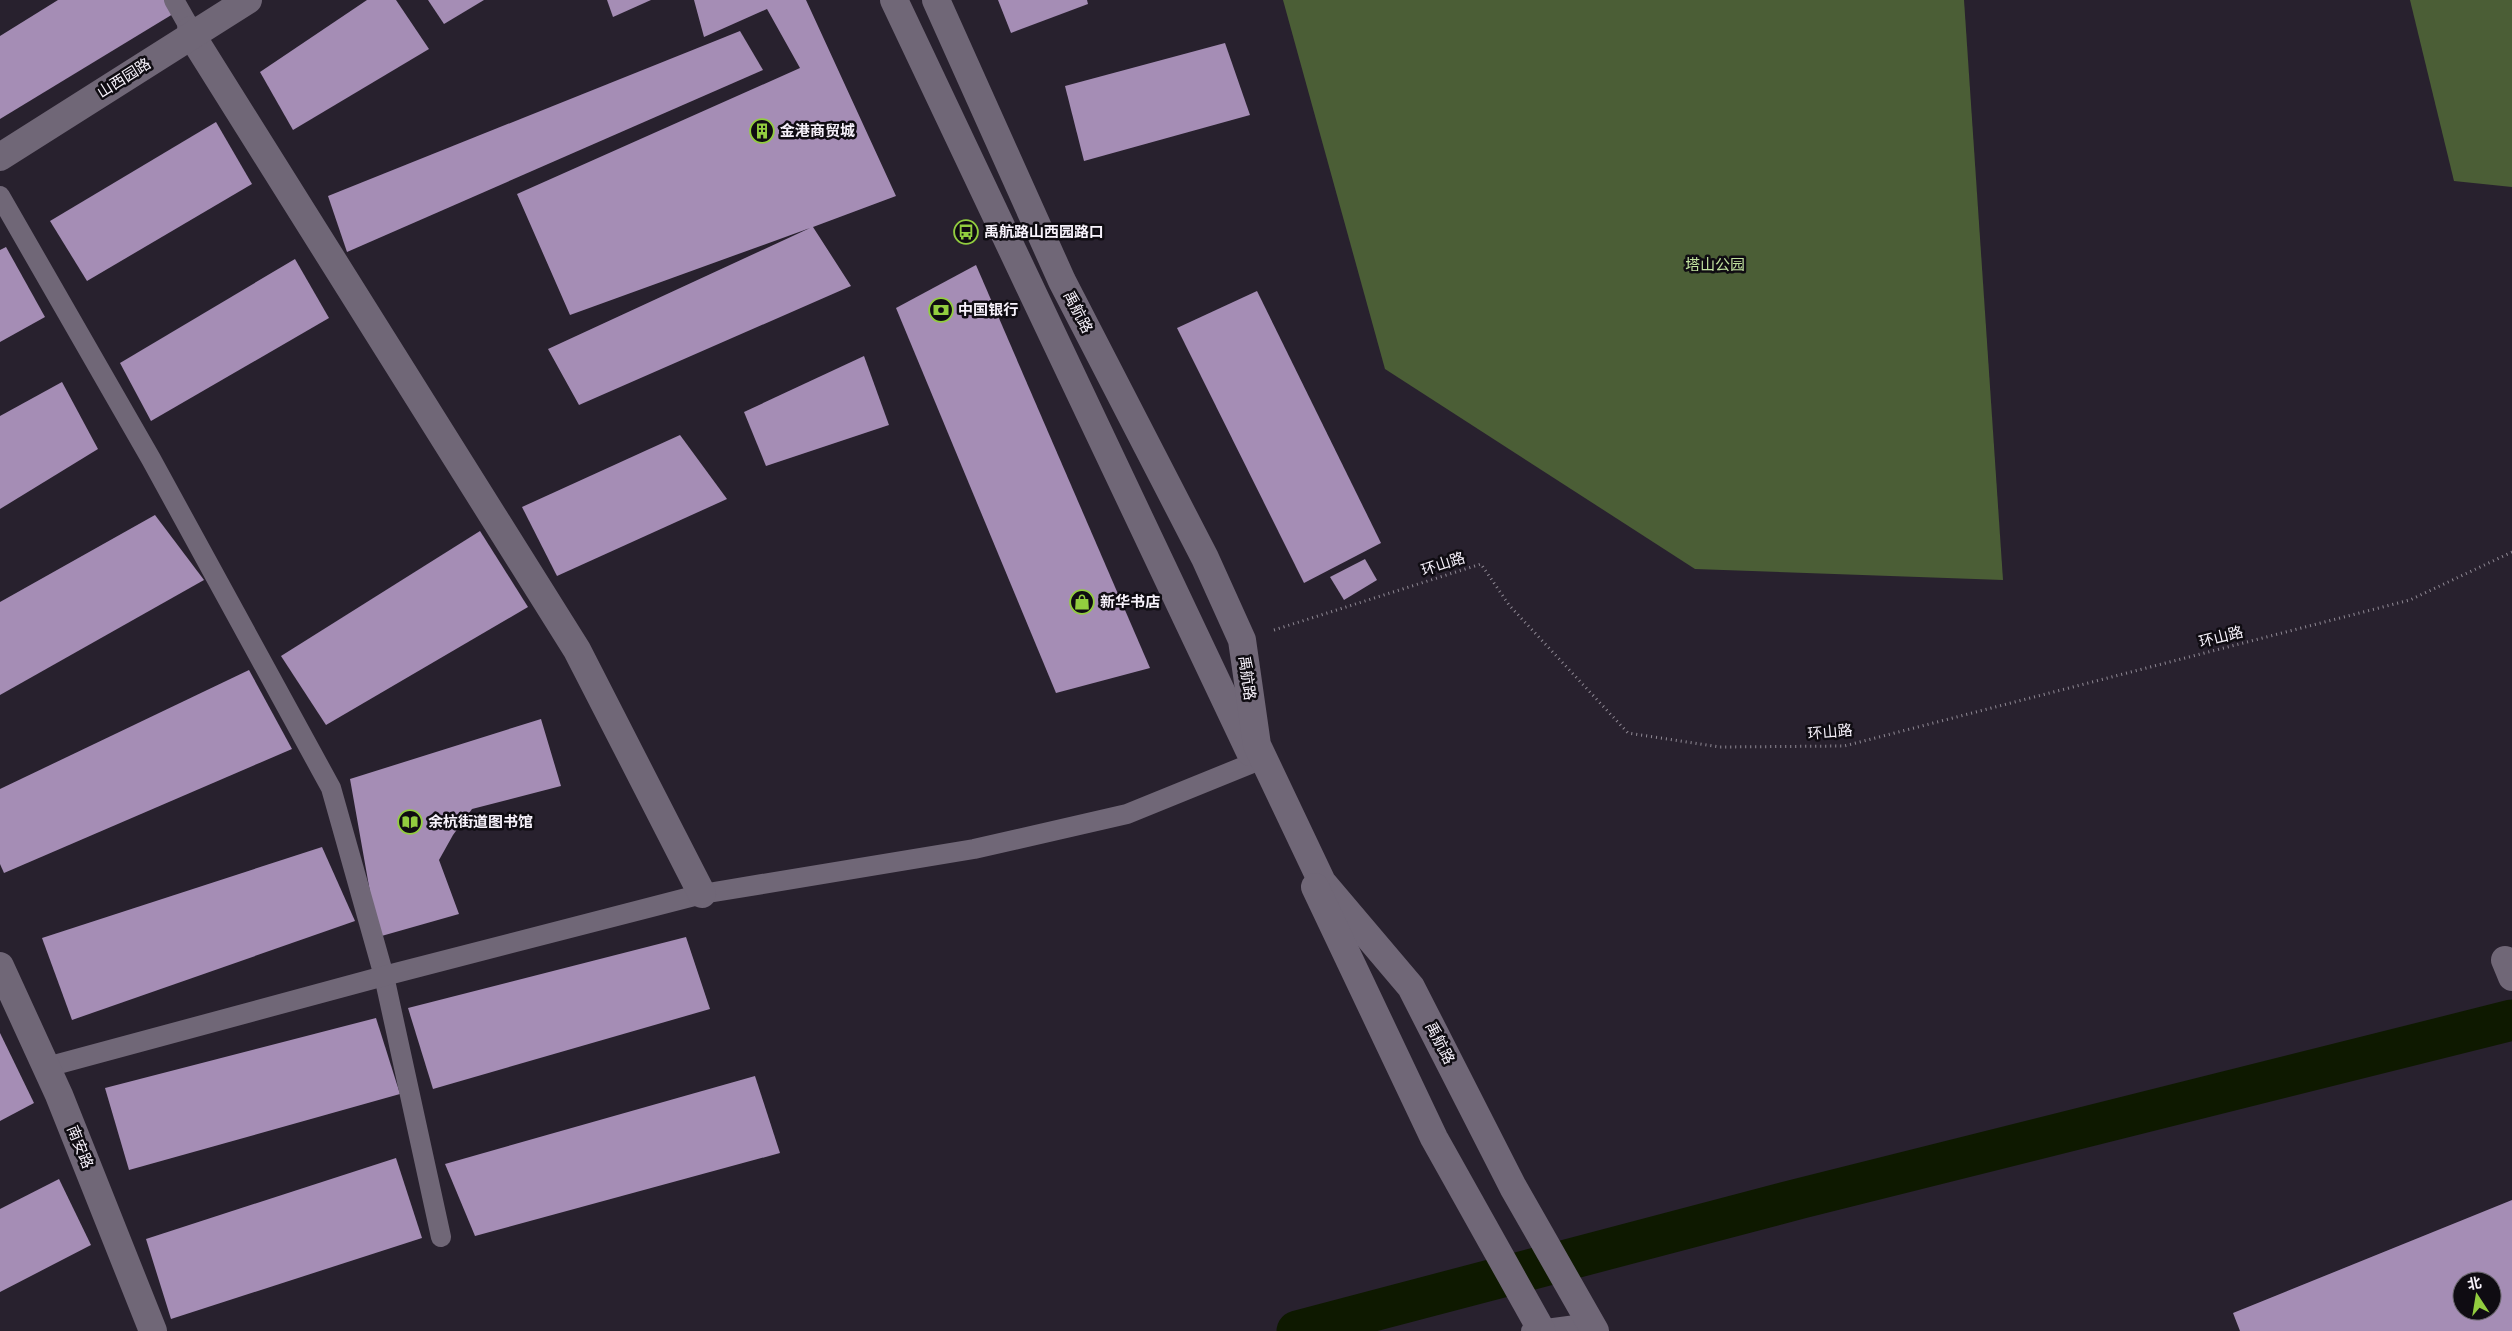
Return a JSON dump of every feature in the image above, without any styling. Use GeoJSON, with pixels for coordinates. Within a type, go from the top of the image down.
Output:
{"type":"FeatureCollection","features":[{"type":"Feature","properties":{"kind":"main road","name":"山西园路"},"geometry":{"type":"LineString","coordinates":[[0,157],[191,33],[248,0]]}},
{"type":"Feature","properties":{"kind":"main road","name":"禹航路"},"geometry":{"type":"LineString","coordinates":[[894,0],[1434,1138],[1537,1327]]}},
{"type":"Feature","properties":{"kind":"main road","name":"禹航路"},"geometry":{"type":"LineString","coordinates":[[936,0],[1062,281],[1205,558],[1242,640],[1257,745],[1322,882],[1411,987],[1513,1186],[1589,1319]]}},
{"type":"Feature","properties":{"kind":"main road"},"geometry":{"type":"LineString","coordinates":[[191,33],[577,650],[702,894]]}},
{"type":"Feature","properties":{"kind":"main road","name":"南安路"},"geometry":{"type":"LineString","coordinates":[[0,966],[46,1068],[153,1331]]}},
{"type":"Feature","properties":{"kind":"lane"},"geometry":{"type":"LineString","coordinates":[[174,0],[191,33]]}},
{"type":"Feature","properties":{"kind":"lane"},"geometry":{"type":"LineString","coordinates":[[0,196],[151,459],[331,788],[384,976],[441,1237]]}},
{"type":"Feature","properties":{"kind":"lane"},"geometry":{"type":"LineString","coordinates":[[46,1068],[384,976],[702,894],[974,849],[1127,814],[1255,762]]}},
{"type":"Feature","properties":{"kind":"lane"},"geometry":{"type":"LineString","coordinates":[[1537,1327],[1589,1319]]}},
{"type":"Feature","properties":{"kind":"path","name":"环山路"},"geometry":{"type":"LineString","coordinates":[[1242,640],[1481,564],[1509,605],[1628,733],[1720,747],[1844,746],[2410,600],[2512,552]]}},
{"type":"Feature","properties":{"kind":"green space","name":"塔山公园"},"geometry":{"type":"Polygon","coordinates":[[[1283,0],[1964,0],[2003,580],[1695,569],[1385,369],[1283,0]]]}},
{"type":"Feature","properties":{"kind":"green space"},"geometry":{"type":"Polygon","coordinates":[[[2410,0],[2512,0],[2512,187],[2454,181],[2410,0]]]}},
{"type":"Feature","properties":{"kind":"building"},"geometry":{"type":"Polygon","coordinates":[[[58,0],[164,0],[173,14],[0,119],[0,36],[58,0]]]}},
{"type":"Feature","properties":{"kind":"building"},"geometry":{"type":"Polygon","coordinates":[[[367,0],[396,0],[429,49],[293,130],[260,72],[367,0]]]}},
{"type":"Feature","properties":{"kind":"building"},"geometry":{"type":"Polygon","coordinates":[[[428,0],[484,0],[444,24],[428,0]]]}},
{"type":"Feature","properties":{"kind":"building"},"geometry":{"type":"Polygon","coordinates":[[[607,0],[651,0],[613,17],[607,0]]]}},
{"type":"Feature","properties":{"kind":"building","name":"金港商贸城"},"geometry":{"type":"Polygon","coordinates":[[[694,0],[806,0],[896,196],[813,227],[851,286],[579,405],[548,349],[810,228],[570,315],[517,194],[800,68],[767,9],[704,37],[694,0]]]}},
{"type":"Feature","properties":{"kind":"building"},"geometry":{"type":"Polygon","coordinates":[[[998,0],[1087,0],[1088,4],[1011,33],[998,0]]]}},
{"type":"Feature","properties":{"kind":"building"},"geometry":{"type":"Polygon","coordinates":[[[740,31],[763,70],[347,252],[328,196],[740,31]]]}},
{"type":"Feature","properties":{"kind":"building"},"geometry":{"type":"Polygon","coordinates":[[[1225,43],[1250,115],[1084,161],[1065,86],[1225,43]]]}},
{"type":"Feature","properties":{"kind":"building"},"geometry":{"type":"Polygon","coordinates":[[[216,122],[252,184],[87,281],[50,221],[216,122]]]}},
{"type":"Feature","properties":{"kind":"building"},"geometry":{"type":"Polygon","coordinates":[[[6,247],[45,317],[0,342],[0,250],[6,247]]]}},
{"type":"Feature","properties":{"kind":"building"},"geometry":{"type":"Polygon","coordinates":[[[295,259],[329,318],[151,421],[120,363],[295,259]]]}},
{"type":"Feature","properties":{"kind":"building"},"geometry":{"type":"Polygon","coordinates":[[[976,265],[1150,668],[1056,693],[896,308],[976,265]]]}},
{"type":"Feature","properties":{"kind":"building"},"geometry":{"type":"Polygon","coordinates":[[[1257,291],[1381,543],[1304,583],[1177,328],[1257,291]]]}},
{"type":"Feature","properties":{"kind":"building"},"geometry":{"type":"Polygon","coordinates":[[[864,356],[889,425],[766,466],[744,412],[864,356]]]}},
{"type":"Feature","properties":{"kind":"building"},"geometry":{"type":"Polygon","coordinates":[[[62,382],[98,449],[0,509],[0,416],[62,382]]]}},
{"type":"Feature","properties":{"kind":"building"},"geometry":{"type":"Polygon","coordinates":[[[680,435],[727,499],[557,576],[522,507],[680,435]]]}},
{"type":"Feature","properties":{"kind":"building"},"geometry":{"type":"Polygon","coordinates":[[[155,515],[204,580],[0,695],[0,602],[155,515]]]}},
{"type":"Feature","properties":{"kind":"building"},"geometry":{"type":"Polygon","coordinates":[[[480,531],[528,607],[326,725],[281,656],[480,531]]]}},
{"type":"Feature","properties":{"kind":"building"},"geometry":{"type":"Polygon","coordinates":[[[1365,559],[1377,580],[1344,600],[1330,577],[1365,559]]]}},
{"type":"Feature","properties":{"kind":"building"},"geometry":{"type":"Polygon","coordinates":[[[249,670],[292,749],[4,873],[0,864],[0,789],[249,670]]]}},
{"type":"Feature","properties":{"kind":"building","name":"余杭街道图书馆"},"geometry":{"type":"Polygon","coordinates":[[[541,719],[561,786],[472,809],[453,835],[439,860],[459,914],[378,937],[350,779],[541,719]]]}},
{"type":"Feature","properties":{"kind":"building"},"geometry":{"type":"Polygon","coordinates":[[[322,847],[355,921],[72,1020],[42,938],[322,847]]]}},
{"type":"Feature","properties":{"kind":"building"},"geometry":{"type":"Polygon","coordinates":[[[686,937],[710,1009],[433,1089],[408,1008],[686,937]]]}},
{"type":"Feature","properties":{"kind":"building"},"geometry":{"type":"Polygon","coordinates":[[[376,1018],[400,1094],[129,1170],[105,1088],[376,1018]]]}},
{"type":"Feature","properties":{"kind":"building"},"geometry":{"type":"Polygon","coordinates":[[[0,1033],[34,1103],[0,1121],[0,1033]]]}},
{"type":"Feature","properties":{"kind":"building"},"geometry":{"type":"Polygon","coordinates":[[[755,1076],[780,1153],[475,1236],[445,1164],[755,1076]]]}},
{"type":"Feature","properties":{"kind":"building"},"geometry":{"type":"Polygon","coordinates":[[[396,1158],[422,1238],[171,1319],[146,1239],[396,1158]]]}},
{"type":"Feature","properties":{"kind":"building"},"geometry":{"type":"Polygon","coordinates":[[[59,1179],[91,1245],[0,1292],[0,1209],[59,1179]]]}},
{"type":"Feature","properties":{"kind":"building"},"geometry":{"type":"Polygon","coordinates":[[[2512,1200],[2512,1331],[2240,1331],[2233,1313],[2512,1200]]]}},
{"type":"Feature","properties":{"kind":"waterway"},"geometry":{"type":"LineString","coordinates":[[1297,1331],[1802,1198],[2512,1020]]}},
{"type":"Feature","properties":{"kind":"place","name":"金港商贸城"},"geometry":{"type":"Point","coordinates":[762,131]}},
{"type":"Feature","properties":{"kind":"place","name":"禹航路山西园路口"},"geometry":{"type":"Point","coordinates":[966,232]}},
{"type":"Feature","properties":{"kind":"place","name":"中国银行"},"geometry":{"type":"Point","coordinates":[941,310]}},
{"type":"Feature","properties":{"kind":"place","name":"新华书店"},"geometry":{"type":"Point","coordinates":[1082,602]}},
{"type":"Feature","properties":{"kind":"place","name":"余杭街道图书馆"},"geometry":{"type":"Point","coordinates":[410,822]}}]}
